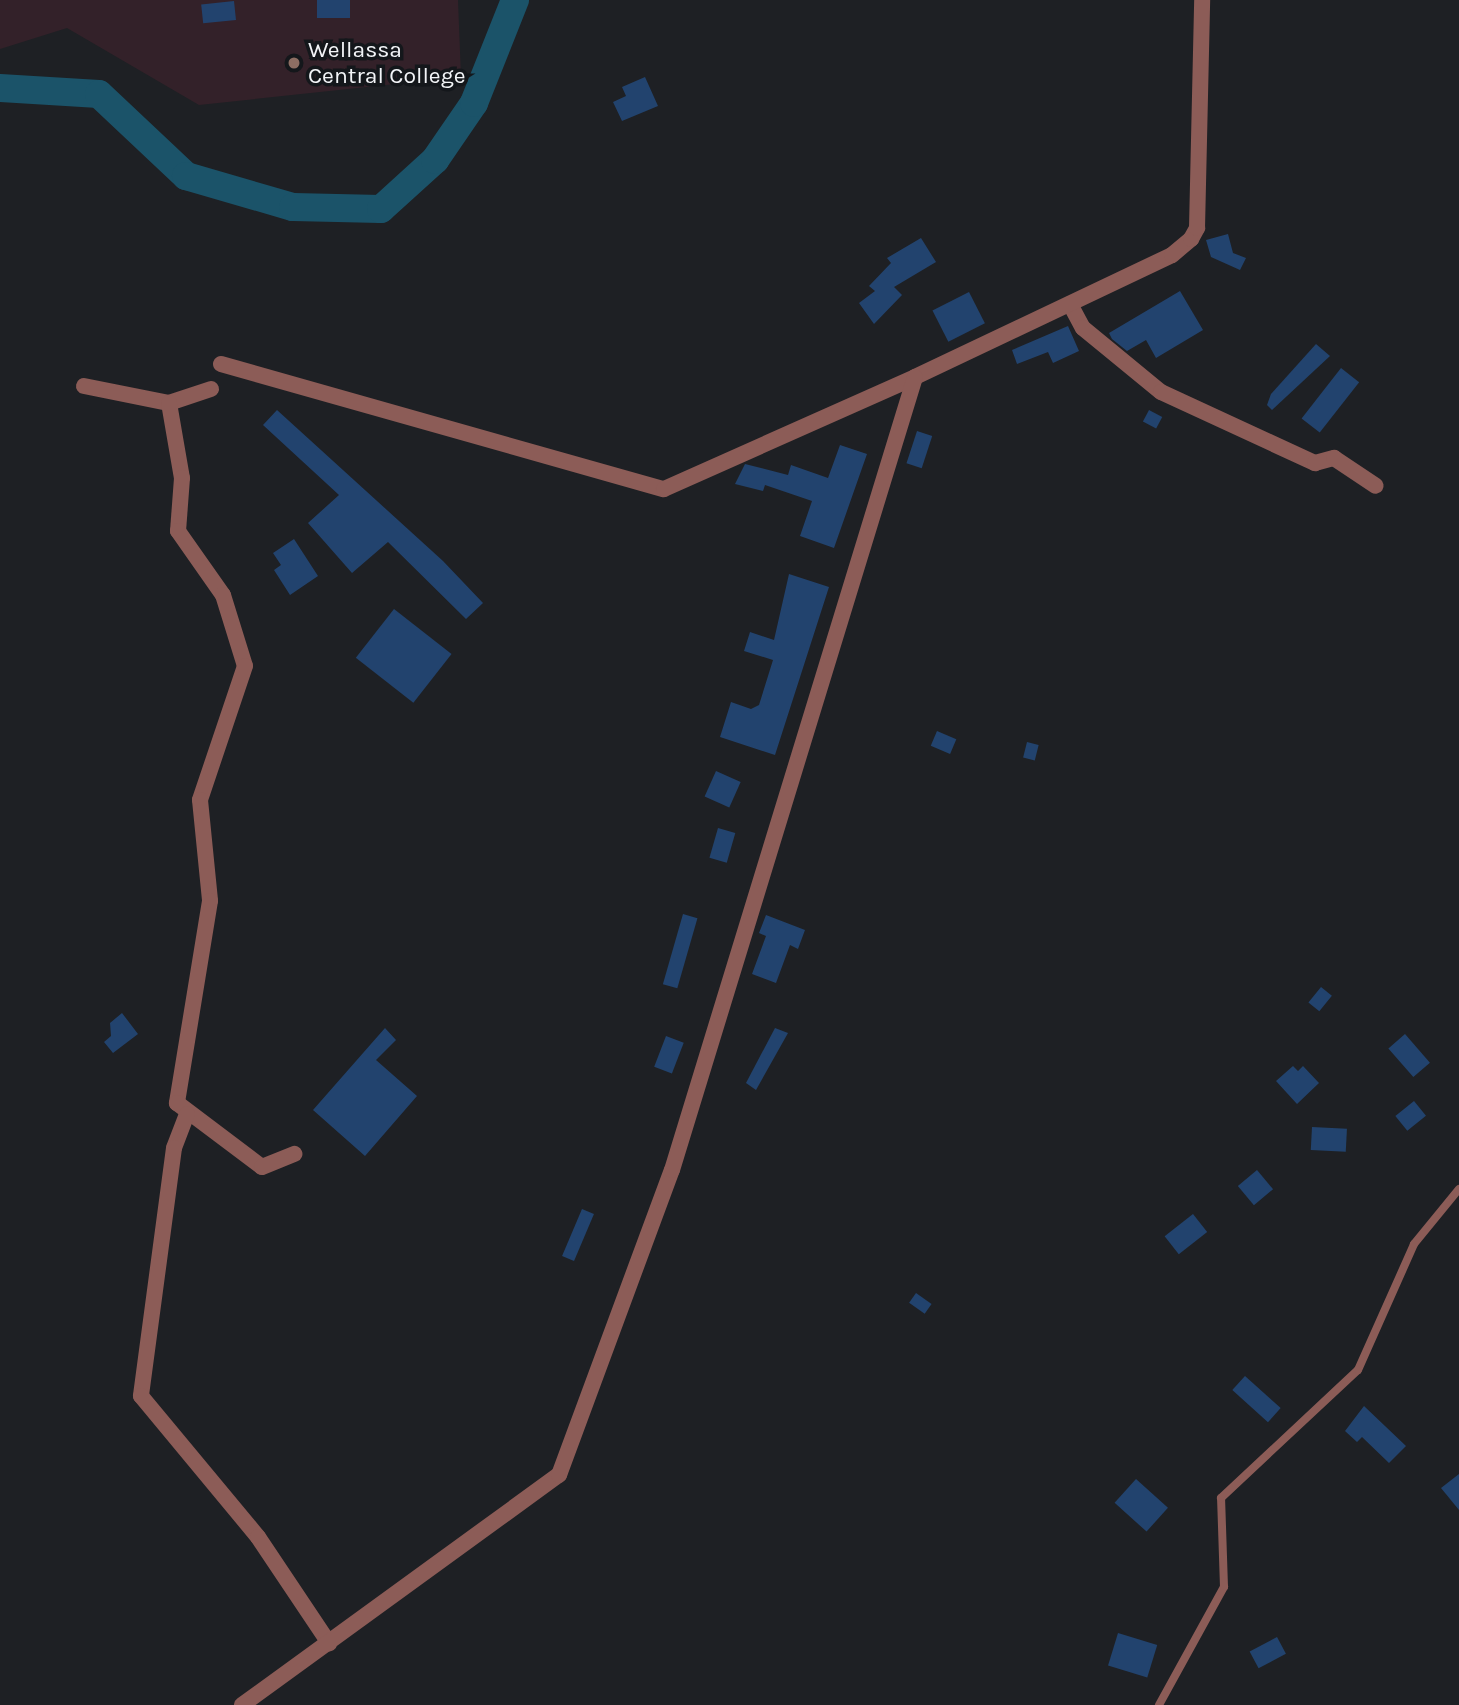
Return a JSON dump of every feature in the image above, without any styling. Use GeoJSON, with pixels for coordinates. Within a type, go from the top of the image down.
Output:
{"type":"FeatureCollection","features":[{"type":"Feature","properties":{"kind":"street"},"geometry":{"type":"LineString","coordinates":[[221,364],[664,489],[915,377],[1172,255],[1197,228],[1202,0]]}},
{"type":"Feature","properties":{"kind":"street"},"geometry":{"type":"LineString","coordinates":[[1070,304],[1083,328],[1161,392],[1315,463],[1334,458],[1376,486]]}},
{"type":"Feature","properties":{"kind":"street"},"geometry":{"type":"LineString","coordinates":[[242,1705],[559,1475],[672,1170],[915,377]]}},
{"type":"Feature","properties":{"kind":"street"},"geometry":{"type":"LineString","coordinates":[[85,386],[169,403],[211,389]]}},
{"type":"Feature","properties":{"kind":"street"},"geometry":{"type":"LineString","coordinates":[[169,403],[182,478],[177,531],[223,595],[245,666],[200,800],[210,901],[199,994],[178,1068],[177,1103],[187,1114],[262,1167],[294,1154]]}},
{"type":"Feature","properties":{"kind":"street"},"geometry":{"type":"LineString","coordinates":[[187,1114],[174,1148],[141,1396],[258,1536],[329,1643]]}},
{"type":"Feature","properties":{"kind":"lane"},"geometry":{"type":"LineString","coordinates":[[1159,1705],[1224,1587],[1221,1498],[1273,1443],[1358,1370],[1414,1244],[1459,1189]]}},
{"type":"Feature","properties":{"kind":"shaded area","name":"Wellassa Central College"},"geometry":{"type":"Polygon","coordinates":[[[0,0],[458,0],[461,77],[199,105],[67,28],[0,49],[0,0]]]}},
{"type":"Feature","properties":{"kind":"building"},"geometry":{"type":"Polygon","coordinates":[[[317,0],[350,0],[350,18],[317,18],[317,0]]]}},
{"type":"Feature","properties":{"kind":"building"},"geometry":{"type":"Polygon","coordinates":[[[234,1],[236,20],[203,23],[201,4],[234,1]]]}},
{"type":"Feature","properties":{"kind":"building"},"geometry":{"type":"Polygon","coordinates":[[[645,77],[658,106],[622,121],[613,102],[626,96],[622,87],[645,77]]]}},
{"type":"Feature","properties":{"kind":"building"},"geometry":{"type":"Polygon","coordinates":[[[1228,234],[1233,253],[1246,258],[1240,270],[1211,257],[1206,240],[1228,234]]]}},
{"type":"Feature","properties":{"kind":"building"},"geometry":{"type":"Polygon","coordinates":[[[921,238],[936,262],[894,287],[902,295],[874,324],[859,303],[875,291],[869,286],[891,263],[887,258],[921,238]]]}},
{"type":"Feature","properties":{"kind":"building"},"geometry":{"type":"Polygon","coordinates":[[[1180,291],[1203,330],[1156,358],[1146,340],[1127,351],[1112,339],[1109,333],[1180,291]]]}},
{"type":"Feature","properties":{"kind":"building"},"geometry":{"type":"Polygon","coordinates":[[[969,292],[985,323],[948,342],[932,311],[969,292]]]}},
{"type":"Feature","properties":{"kind":"building"},"geometry":{"type":"Polygon","coordinates":[[[1068,326],[1079,351],[1053,363],[1048,352],[1017,364],[1012,350],[1068,326]]]}},
{"type":"Feature","properties":{"kind":"building"},"geometry":{"type":"Polygon","coordinates":[[[1316,344],[1330,356],[1272,410],[1267,405],[1271,394],[1316,344]]]}},
{"type":"Feature","properties":{"kind":"building"},"geometry":{"type":"Polygon","coordinates":[[[1341,368],[1359,382],[1320,433],[1302,418],[1341,368]]]}},
{"type":"Feature","properties":{"kind":"building"},"geometry":{"type":"Polygon","coordinates":[[[277,410],[443,561],[483,603],[466,619],[388,542],[352,573],[308,523],[339,495],[263,425],[277,410]]]}},
{"type":"Feature","properties":{"kind":"building"},"geometry":{"type":"Polygon","coordinates":[[[1149,410],[1162,417],[1156,429],[1143,421],[1149,410]]]}},
{"type":"Feature","properties":{"kind":"building"},"geometry":{"type":"Polygon","coordinates":[[[917,431],[932,436],[922,468],[906,463],[917,431]]]}},
{"type":"Feature","properties":{"kind":"building"},"geometry":{"type":"Polygon","coordinates":[[[840,445],[867,454],[834,548],[800,536],[812,501],[765,485],[763,491],[735,484],[745,464],[788,475],[791,465],[828,478],[840,445]]]}},
{"type":"Feature","properties":{"kind":"building"},"geometry":{"type":"Polygon","coordinates":[[[294,539],[318,576],[290,595],[274,570],[281,565],[273,553],[294,539]]]}},
{"type":"Feature","properties":{"kind":"building"},"geometry":{"type":"Polygon","coordinates":[[[789,574],[829,587],[775,755],[720,737],[731,702],[751,709],[759,705],[773,660],[744,651],[750,632],[774,640],[789,574]]]}},
{"type":"Feature","properties":{"kind":"building"},"geometry":{"type":"Polygon","coordinates":[[[394,609],[452,654],[413,703],[356,658],[394,609]]]}},
{"type":"Feature","properties":{"kind":"building"},"geometry":{"type":"Polygon","coordinates":[[[937,731],[956,739],[950,754],[931,746],[937,731]]]}},
{"type":"Feature","properties":{"kind":"building"},"geometry":{"type":"Polygon","coordinates":[[[1027,742],[1039,745],[1035,760],[1023,758],[1027,742]]]}},
{"type":"Feature","properties":{"kind":"building"},"geometry":{"type":"Polygon","coordinates":[[[716,771],[741,782],[729,808],[705,797],[716,771]]]}},
{"type":"Feature","properties":{"kind":"building"},"geometry":{"type":"Polygon","coordinates":[[[718,828],[735,833],[727,863],[709,858],[718,828]]]}},
{"type":"Feature","properties":{"kind":"building"},"geometry":{"type":"Polygon","coordinates":[[[683,914],[697,918],[677,988],[663,984],[683,914]]]}},
{"type":"Feature","properties":{"kind":"building"},"geometry":{"type":"Polygon","coordinates":[[[766,915],[805,930],[798,949],[790,945],[776,983],[752,974],[766,936],[759,933],[766,915]]]}},
{"type":"Feature","properties":{"kind":"building"},"geometry":{"type":"Polygon","coordinates":[[[1321,987],[1332,996],[1319,1011],[1308,1003],[1321,987]]]}},
{"type":"Feature","properties":{"kind":"building"},"geometry":{"type":"Polygon","coordinates":[[[122,1013],[138,1034],[113,1053],[104,1042],[111,1036],[110,1023],[122,1013]]]}},
{"type":"Feature","properties":{"kind":"building"},"geometry":{"type":"Polygon","coordinates":[[[385,1028],[396,1040],[376,1060],[417,1096],[365,1156],[313,1110],[385,1028]]]}},
{"type":"Feature","properties":{"kind":"building"},"geometry":{"type":"Polygon","coordinates":[[[775,1028],[788,1033],[756,1090],[746,1083],[775,1028]]]}},
{"type":"Feature","properties":{"kind":"building"},"geometry":{"type":"Polygon","coordinates":[[[1405,1034],[1430,1063],[1413,1077],[1388,1048],[1405,1034]]]}},
{"type":"Feature","properties":{"kind":"building"},"geometry":{"type":"Polygon","coordinates":[[[666,1036],[684,1043],[672,1074],[654,1067],[666,1036]]]}},
{"type":"Feature","properties":{"kind":"building"},"geometry":{"type":"Polygon","coordinates":[[[1293,1066],[1298,1071],[1303,1066],[1319,1083],[1297,1104],[1276,1081],[1293,1066]]]}},
{"type":"Feature","properties":{"kind":"building"},"geometry":{"type":"Polygon","coordinates":[[[1414,1101],[1426,1116],[1407,1131],[1395,1116],[1414,1101]]]}},
{"type":"Feature","properties":{"kind":"building"},"geometry":{"type":"Polygon","coordinates":[[[1312,1127],[1347,1129],[1346,1152],[1311,1150],[1312,1127]]]}},
{"type":"Feature","properties":{"kind":"building"},"geometry":{"type":"Polygon","coordinates":[[[1257,1170],[1273,1189],[1254,1205],[1238,1186],[1257,1170]]]}},
{"type":"Feature","properties":{"kind":"building"},"geometry":{"type":"Polygon","coordinates":[[[582,1209],[594,1214],[574,1261],[562,1256],[582,1209]]]}},
{"type":"Feature","properties":{"kind":"building"},"geometry":{"type":"Polygon","coordinates":[[[1193,1214],[1207,1232],[1179,1254],[1165,1236],[1193,1214]]]}},
{"type":"Feature","properties":{"kind":"building"},"geometry":{"type":"Polygon","coordinates":[[[916,1293],[932,1304],[925,1314],[909,1303],[916,1293]]]}},
{"type":"Feature","properties":{"kind":"building"},"geometry":{"type":"Polygon","coordinates":[[[1245,1376],[1281,1408],[1268,1422],[1232,1390],[1245,1376]]]}},
{"type":"Feature","properties":{"kind":"building"},"geometry":{"type":"Polygon","coordinates":[[[1364,1406],[1406,1446],[1389,1463],[1362,1437],[1357,1442],[1345,1431],[1364,1406]]]}},
{"type":"Feature","properties":{"kind":"building"},"geometry":{"type":"Polygon","coordinates":[[[1459,1474],[1459,1510],[1441,1488],[1459,1474]]]}},
{"type":"Feature","properties":{"kind":"building"},"geometry":{"type":"Polygon","coordinates":[[[1136,1479],[1168,1508],[1147,1532],[1115,1503],[1136,1479]]]}},
{"type":"Feature","properties":{"kind":"building"},"geometry":{"type":"Polygon","coordinates":[[[1118,1633],[1157,1645],[1147,1678],[1108,1666],[1118,1633]]]}},
{"type":"Feature","properties":{"kind":"building"},"geometry":{"type":"Polygon","coordinates":[[[1277,1637],[1286,1654],[1259,1668],[1250,1652],[1277,1637]]]}},
{"type":"Feature","properties":{"kind":"waterway"},"geometry":{"type":"LineString","coordinates":[[0,88],[99,94],[186,176],[293,207],[381,209],[435,160],[474,103],[515,0]]}},
{"type":"Feature","properties":{"kind":"place","name":"Wellassa Central College"},"geometry":{"type":"Point","coordinates":[294,63]}}]}
